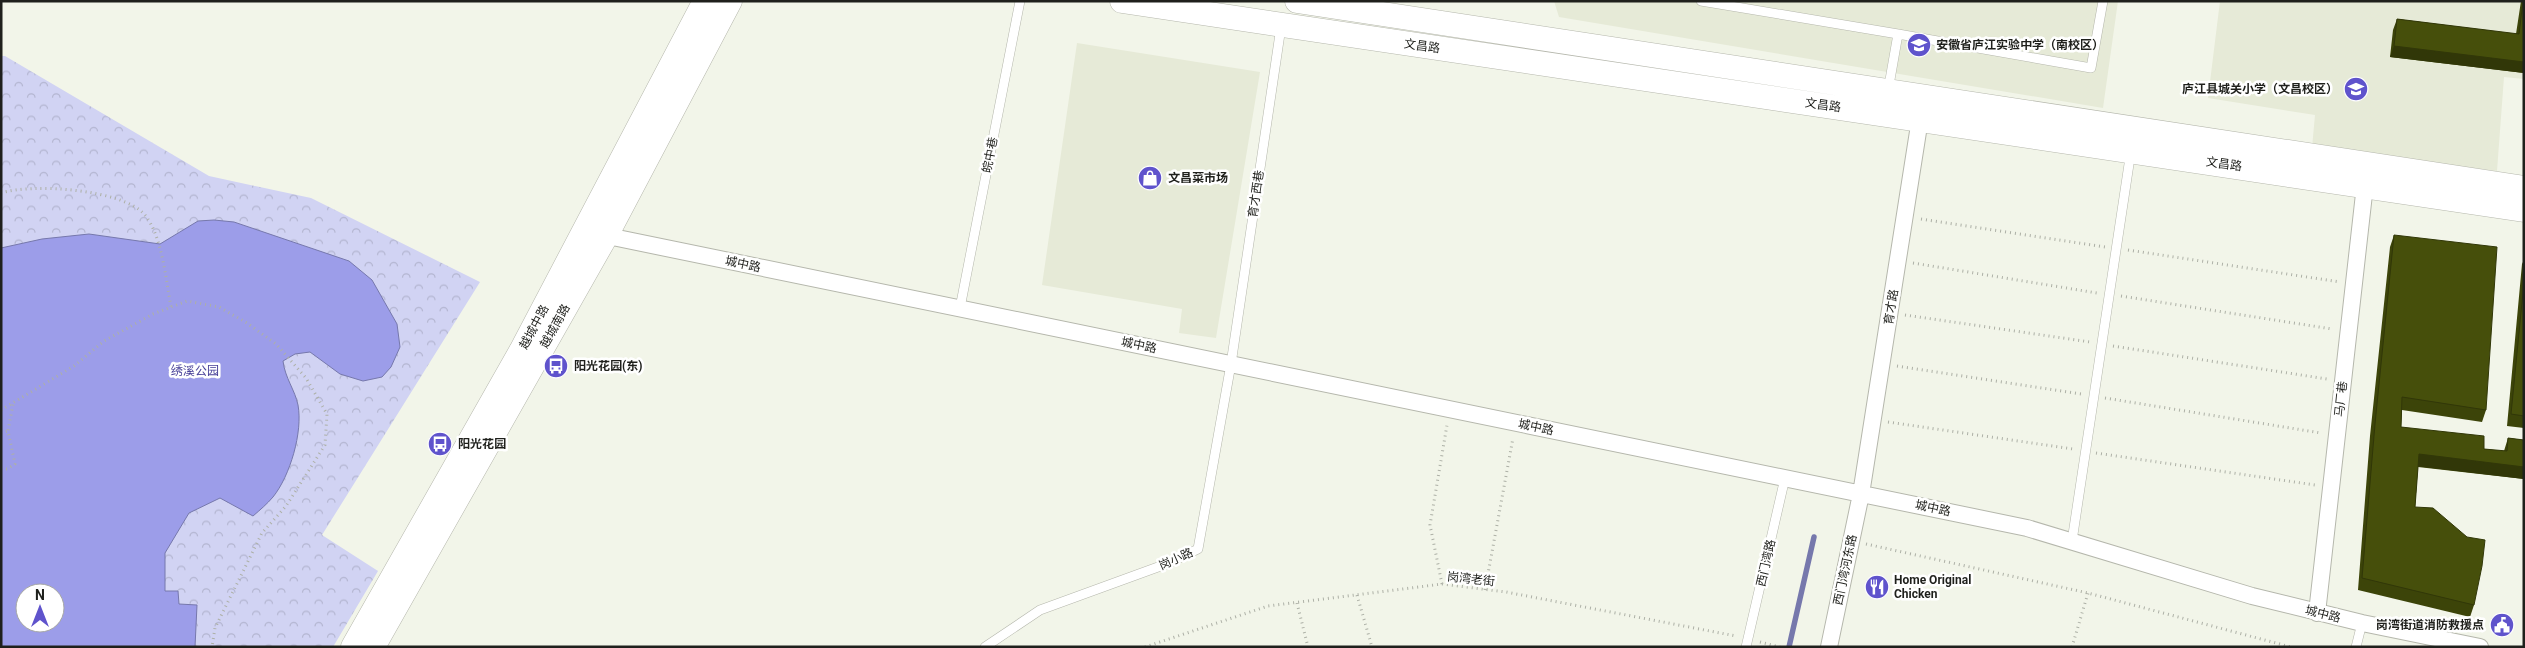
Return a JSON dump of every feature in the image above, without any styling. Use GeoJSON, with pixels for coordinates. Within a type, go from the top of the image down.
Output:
{"type":"FeatureCollection","features":[{"type":"Feature","properties":{"kind":"main road","name":"越城中路"},"geometry":{"type":"LineString","coordinates":[[354,647],[521,351],[596,233],[705,1]]}},
{"type":"Feature","properties":{"kind":"main road","name":"越城南路"},"geometry":{"type":"LineString","coordinates":[[373,647],[596,233],[730,1]]}},
{"type":"Feature","properties":{"kind":"main road","name":"文昌路"},"geometry":{"type":"LineString","coordinates":[[1122,1],[2524,210]]}},
{"type":"Feature","properties":{"kind":"main road","name":"文昌路"},"geometry":{"type":"LineString","coordinates":[[1297,1],[2524,188]]}},
{"type":"Feature","properties":{"kind":"street","name":"育才路"},"geometry":{"type":"LineString","coordinates":[[1861,494],[1920,119]]}},
{"type":"Feature","properties":{"kind":"street","name":"马厂巷"},"geometry":{"type":"LineString","coordinates":[[2317,612],[2365,185]]}},
{"type":"Feature","properties":{"kind":"street","name":"城中路"},"geometry":{"type":"LineString","coordinates":[[596,233],[2027,528],[2252,596],[2362,623],[2480,647]]}},
{"type":"Feature","properties":{"kind":"street","name":"西门湾河东路"},"geometry":{"type":"LineString","coordinates":[[1829,647],[1861,494]]}},
{"type":"Feature","properties":{"kind":"lane","name":"皖中巷"},"geometry":{"type":"LineString","coordinates":[[960,308],[1020,1]]}},
{"type":"Feature","properties":{"kind":"lane"},"geometry":{"type":"LineString","coordinates":[[1701,1],[2091,68],[2103,1]]}},
{"type":"Feature","properties":{"kind":"lane","name":"育才西巷"},"geometry":{"type":"LineString","coordinates":[[1231,364],[1281,25]]}},
{"type":"Feature","properties":{"kind":"lane"},"geometry":{"type":"LineString","coordinates":[[1888,91],[1898,34]]}},
{"type":"Feature","properties":{"kind":"lane"},"geometry":{"type":"LineString","coordinates":[[2072,541],[2131,151]]}},
{"type":"Feature","properties":{"kind":"lane","name":"岗小路"},"geometry":{"type":"LineString","coordinates":[[985,647],[1040,610],[1169,563],[1198,549],[1231,364]]}},
{"type":"Feature","properties":{"kind":"lane","name":"西门湾路"},"geometry":{"type":"LineString","coordinates":[[1747,643],[1785,478]]}},
{"type":"Feature","properties":{"kind":"lane"},"geometry":{"type":"LineString","coordinates":[[2356,647],[2362,623]]}},
{"type":"Feature","properties":{"kind":"path"},"geometry":{"type":"LineString","coordinates":[[1,193],[16,188],[44,188],[96,193],[128,204],[144,215],[156,236],[171,307]]}},
{"type":"Feature","properties":{"kind":"path"},"geometry":{"type":"LineString","coordinates":[[1,410],[74,366],[94,348],[153,314],[187,301],[219,307],[247,323],[276,344],[306,378],[327,414],[325,445],[286,506],[262,534],[215,628],[212,647]]}},
{"type":"Feature","properties":{"kind":"path"},"geometry":{"type":"LineString","coordinates":[[1882,364],[2337,436]]}},
{"type":"Feature","properties":{"kind":"path"},"geometry":{"type":"LineString","coordinates":[[1,470],[6,470],[15,464],[8,430],[13,404]]}},
{"type":"Feature","properties":{"kind":"path"},"geometry":{"type":"LineString","coordinates":[[1442,584],[1430,525],[1449,409]]}},
{"type":"Feature","properties":{"kind":"path"},"geometry":{"type":"LineString","coordinates":[[1873,420],[2331,487]]}},
{"type":"Feature","properties":{"kind":"path"},"geometry":{"type":"LineString","coordinates":[[1485,590],[1516,423]]}},
{"type":"Feature","properties":{"kind":"path"},"geometry":{"type":"LineString","coordinates":[[1,433],[8,430]]}},
{"type":"Feature","properties":{"kind":"path"},"geometry":{"type":"LineString","coordinates":[[1851,541],[2088,593],[2291,647]]}},
{"type":"Feature","properties":{"kind":"path","name":"岗湾老街"},"geometry":{"type":"LineString","coordinates":[[1144,647],[1268,606],[1442,584],[1485,590],[1747,643],[1769,644],[1780,647]]}},
{"type":"Feature","properties":{"kind":"path"},"geometry":{"type":"LineString","coordinates":[[2072,647],[2088,593]]}},
{"type":"Feature","properties":{"kind":"path"},"geometry":{"type":"LineString","coordinates":[[1357,595],[1372,647]]}},
{"type":"Feature","properties":{"kind":"path"},"geometry":{"type":"LineString","coordinates":[[1296,603],[1308,647]]}},
{"type":"Feature","properties":{"kind":"shaded area","name":"安徽省庐江实验中学（南校区）"},"geometry":{"type":"Polygon","coordinates":[[[1554,1],[2118,1],[2103,108],[1559,17],[1554,1]]]}},
{"type":"Feature","properties":{"kind":"shaded area","name":"庐江县城关小学（文昌校区）"},"geometry":{"type":"Polygon","coordinates":[[[2220,1],[2524,1],[2524,79],[2504,77],[2497,171],[2312,148],[2315,115],[2208,98],[2220,1]]]}},
{"type":"Feature","properties":{"kind":"shaded area","name":"文昌菜市场"},"geometry":{"type":"Polygon","coordinates":[[[1077,43],[1260,72],[1216,338],[1179,333],[1182,309],[1042,285],[1077,43]]]}},
{"type":"Feature","properties":{"kind":"green space","name":"绣溪公园"},"geometry":{"type":"Polygon","coordinates":[[[1,56],[5,56],[209,176],[311,198],[480,282],[322,535],[378,571],[333,647],[1,647],[1,56]]]}},
{"type":"Feature","properties":{"kind":"water"},"geometry":{"type":"Polygon","coordinates":[[[214,220],[234,222],[349,261],[372,280],[397,324],[400,347],[391,367],[382,377],[363,381],[340,374],[310,352],[295,354],[283,361],[297,400],[299,428],[290,466],[279,488],[271,500],[253,516],[220,498],[189,513],[165,553],[165,591],[178,591],[179,604],[197,605],[195,647],[1,647],[1,248],[42,239],[89,234],[160,244],[198,221],[214,220]]]}},
{"type":"Feature","properties":{"kind":"building"},"geometry":{"type":"Polygon","coordinates":[[[2523,1],[2524,62],[2394,46],[2397,19],[2519,34],[2523,1]]]}},
{"type":"Feature","properties":{"kind":"building"},"geometry":{"type":"Polygon","coordinates":[[[2394,235],[2497,247],[2486,410],[2402,397],[2401,427],[2484,436],[2484,449],[2507,451],[2508,438],[2524,440],[2524,467],[2419,454],[2415,507],[2433,508],[2467,537],[2485,540],[2474,605],[2362,578],[2394,235]]]}},
{"type":"Feature","properties":{"kind":"building"},"geometry":{"type":"Polygon","coordinates":[[[2524,282],[2524,416],[2511,414],[2524,282]]]}},
{"type":"Feature","properties":{"kind":"waterway"},"geometry":{"type":"LineString","coordinates":[[1789,647],[1814,537]]}},
{"type":"Feature","properties":{"kind":"place","name":"安徽省庐江实验中学（南校区）"},"geometry":{"type":"Point","coordinates":[1919,45]}},
{"type":"Feature","properties":{"kind":"place","name":"庐江县城关小学（文昌校区）"},"geometry":{"type":"Point","coordinates":[2356,89]}},
{"type":"Feature","properties":{"kind":"place","name":"文昌菜市场"},"geometry":{"type":"Point","coordinates":[1150,178]}},
{"type":"Feature","properties":{"kind":"place","name":"阳光花园(东)"},"geometry":{"type":"Point","coordinates":[556,366]}},
{"type":"Feature","properties":{"kind":"place","name":"阳光花园"},"geometry":{"type":"Point","coordinates":[440,444]}},
{"type":"Feature","properties":{"kind":"place","name":"Home Original Chicken"},"geometry":{"type":"Point","coordinates":[1877,587]}},
{"type":"Feature","properties":{"kind":"place","name":"岗湾街道消防救援点"},"geometry":{"type":"Point","coordinates":[2502,625]}}]}
